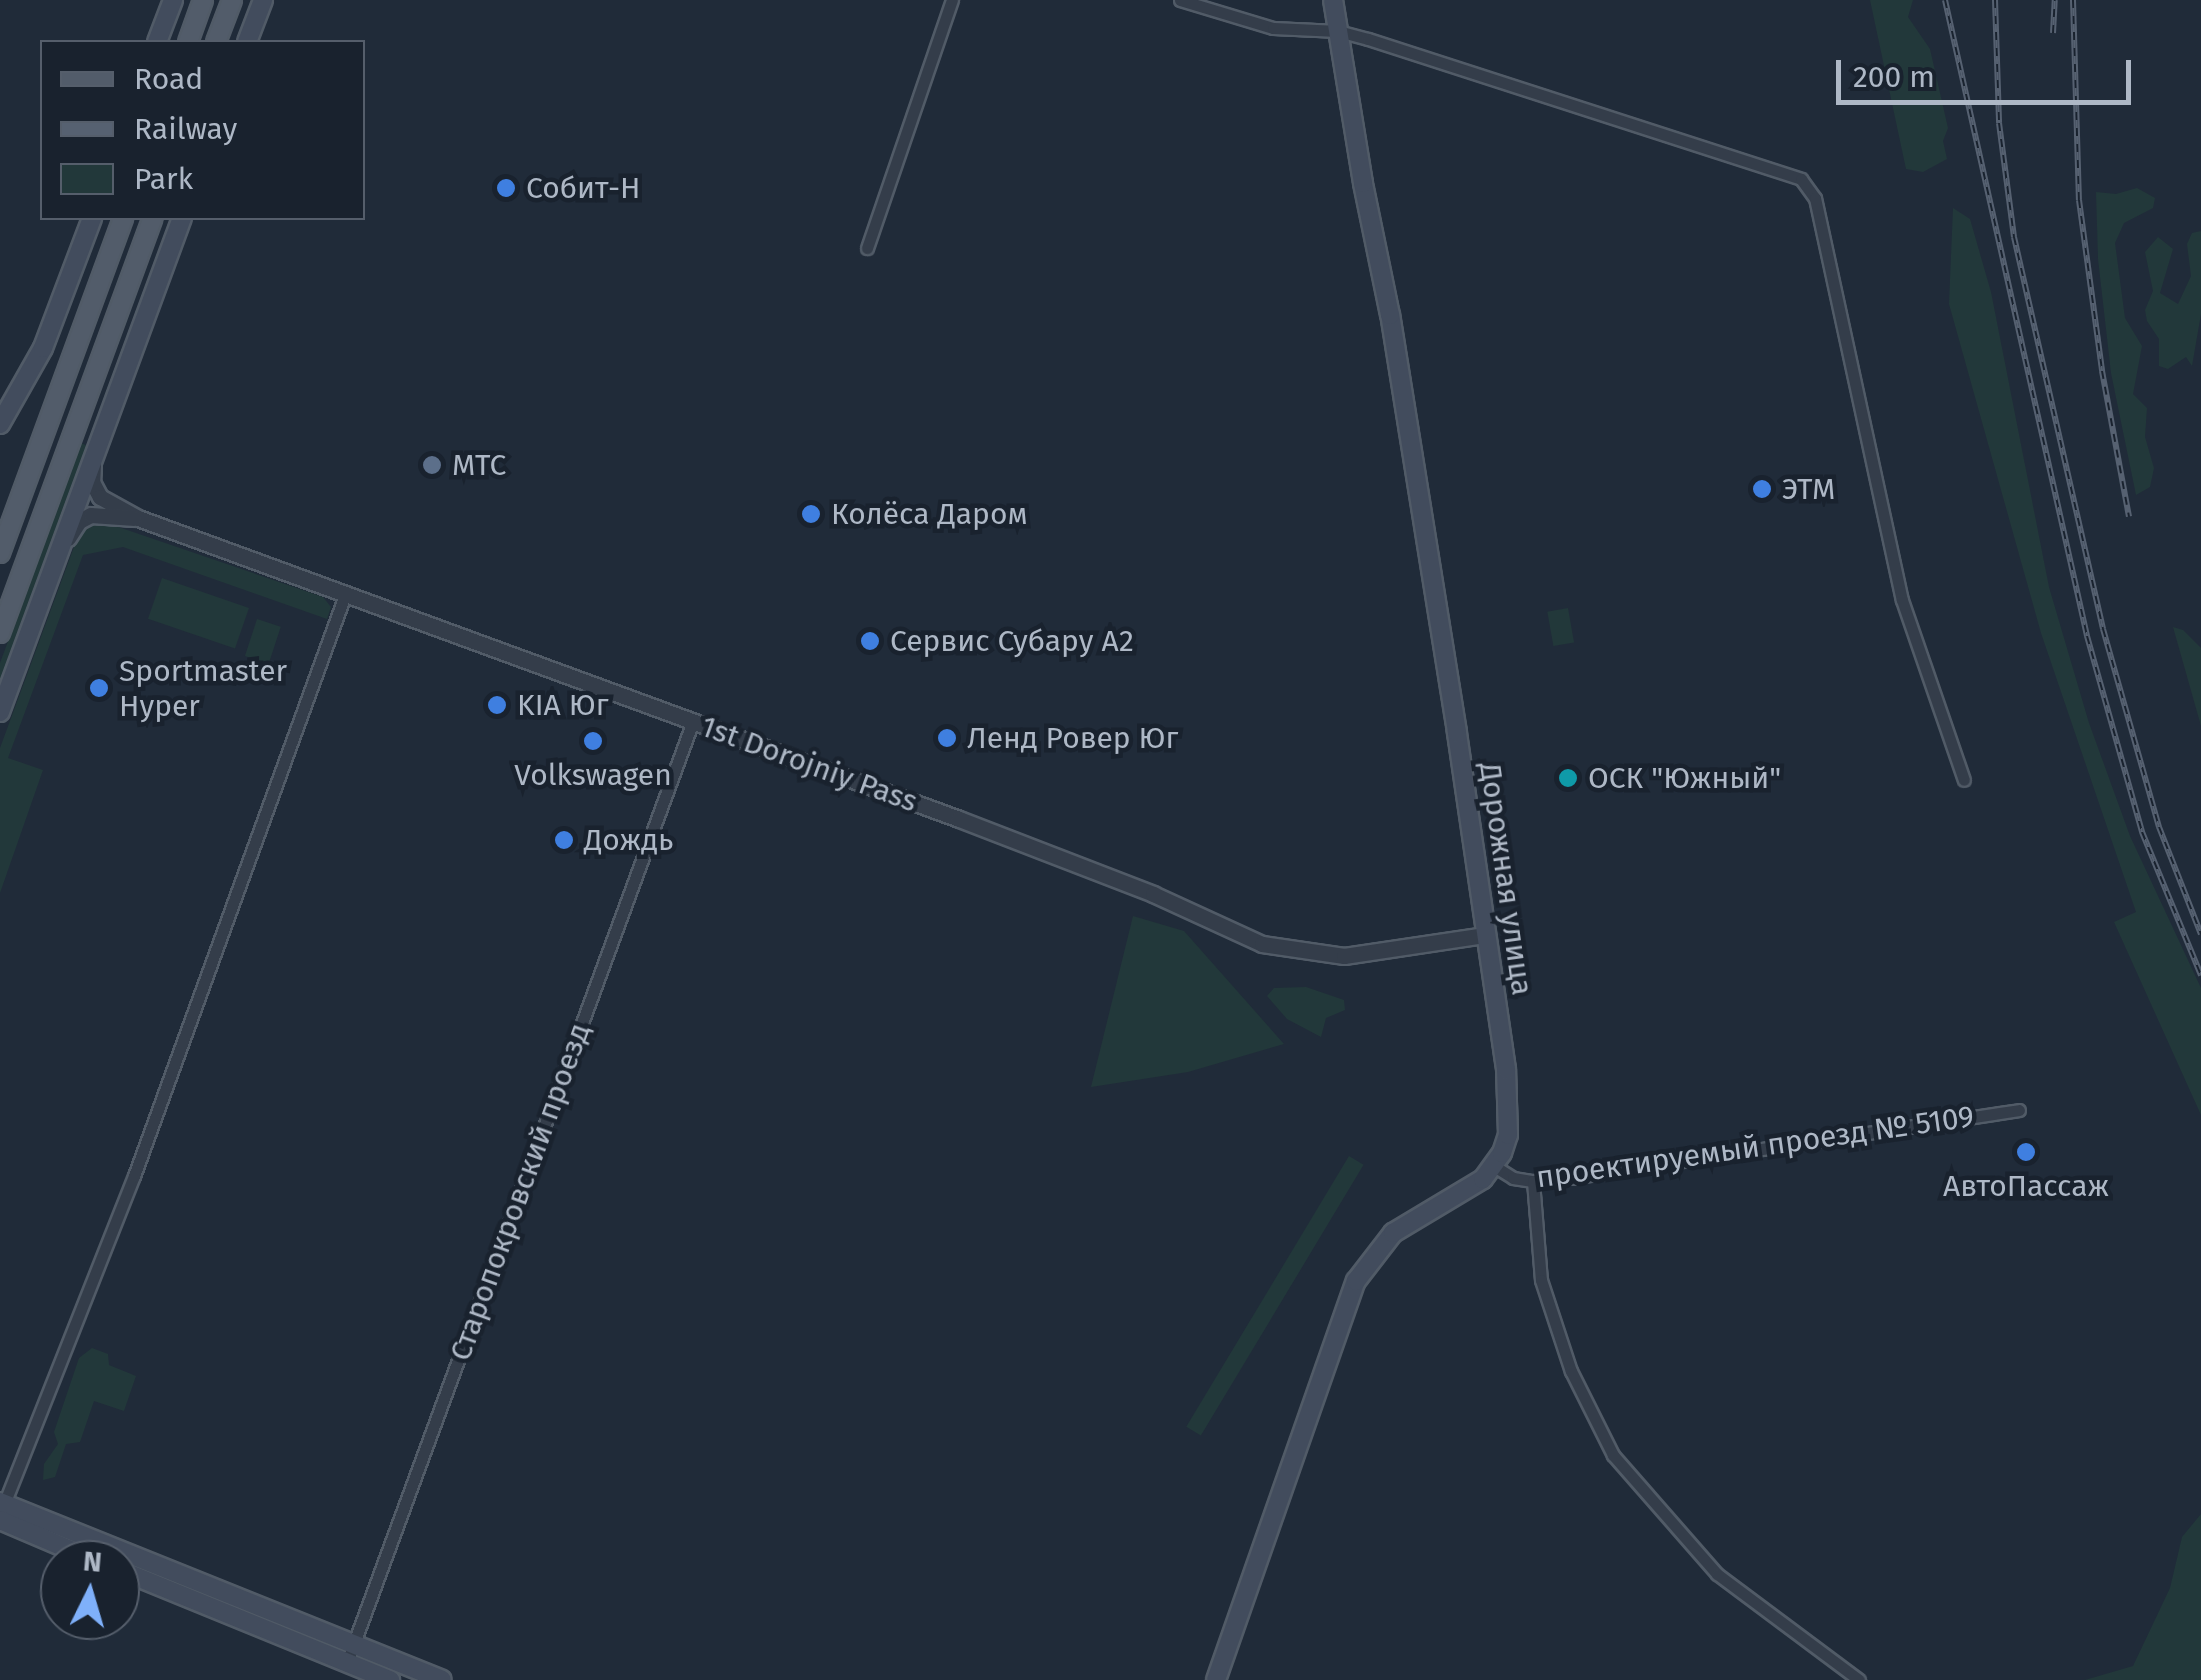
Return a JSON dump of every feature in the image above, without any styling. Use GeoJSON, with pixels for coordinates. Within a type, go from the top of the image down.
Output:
{"type":"FeatureCollection","features":[{"type":"Feature","properties":{"kind":"main road"},"geometry":{"type":"LineString","coordinates":[[158,40],[173,0]]}},
{"type":"Feature","properties":{"kind":"main road"},"geometry":{"type":"LineString","coordinates":[[189,40],[203,0]]}},
{"type":"Feature","properties":{"kind":"main road"},"geometry":{"type":"LineString","coordinates":[[219,34],[235,0]]}},
{"type":"Feature","properties":{"kind":"main road"},"geometry":{"type":"LineString","coordinates":[[248,40],[263,0]]}},
{"type":"Feature","properties":{"kind":"main road","name":"Дорожная улица"},"geometry":{"type":"LineString","coordinates":[[1333,0],[1390,315],[1510,1112],[1508,1135],[1494,1166]]}},
{"type":"Feature","properties":{"kind":"main road"},"geometry":{"type":"LineString","coordinates":[[0,424],[43,348],[91,220]]}},
{"type":"Feature","properties":{"kind":"main road"},"geometry":{"type":"LineString","coordinates":[[0,553],[122,220]]}},
{"type":"Feature","properties":{"kind":"main road"},"geometry":{"type":"LineString","coordinates":[[0,633],[152,220]]}},
{"type":"Feature","properties":{"kind":"main road"},"geometry":{"type":"LineString","coordinates":[[0,712],[181,220]]}},
{"type":"Feature","properties":{"kind":"main road"},"geometry":{"type":"LineString","coordinates":[[1216,1680],[1356,1282],[1392,1234],[1413,1217],[1468,1188],[1494,1166]]}},
{"type":"Feature","properties":{"kind":"main road"},"geometry":{"type":"LineString","coordinates":[[1,1509],[71,1540]]}},
{"type":"Feature","properties":{"kind":"main road"},"geometry":{"type":"LineString","coordinates":[[140,1568],[350,1653],[390,1680]]}},
{"type":"Feature","properties":{"kind":"main road"},"geometry":{"type":"LineString","coordinates":[[140,1577],[350,1653],[442,1680]]}},
{"type":"Feature","properties":{"kind":"street"},"geometry":{"type":"LineString","coordinates":[[867,248],[952,0]]}},
{"type":"Feature","properties":{"kind":"street"},"geometry":{"type":"LineString","coordinates":[[1180,0],[1273,28],[1338,31],[1802,179],[1815,198],[1902,600],[1964,780]]}},
{"type":"Feature","properties":{"kind":"street"},"geometry":{"type":"LineString","coordinates":[[97,448],[94,488],[138,518]]}},
{"type":"Feature","properties":{"kind":"street"},"geometry":{"type":"LineString","coordinates":[[58,554],[84,518],[138,518]]}},
{"type":"Feature","properties":{"kind":"street","name":"1st Dorojniy Pass"},"geometry":{"type":"LineString","coordinates":[[138,518],[1136,888],[1282,950],[1344,956],[1485,935]]}},
{"type":"Feature","properties":{"kind":"street"},"geometry":{"type":"LineString","coordinates":[[1,1509],[134,1176],[344,596]]}},
{"type":"Feature","properties":{"kind":"street","name":"Старопокровский проезд"},"geometry":{"type":"LineString","coordinates":[[350,1653],[693,721]]}},
{"type":"Feature","properties":{"kind":"street","name":"проектируемый проезд № 5109"},"geometry":{"type":"LineString","coordinates":[[1494,1166],[1513,1178],[1533,1181],[2019,1110]]}},
{"type":"Feature","properties":{"kind":"street"},"geometry":{"type":"LineString","coordinates":[[1533,1181],[1542,1280],[1571,1371],[1613,1455],[1717,1574],[1859,1680]]}},
{"type":"Feature","properties":{"kind":"green space"},"geometry":{"type":"Polygon","coordinates":[[[1870,0],[1913,0],[1908,17],[1930,49],[1948,128],[1943,141],[1947,159],[1923,172],[1906,169],[1870,0]]]}},
{"type":"Feature","properties":{"kind":"green space"},"geometry":{"type":"Polygon","coordinates":[[[2137,188],[2155,198],[2153,208],[2124,223],[2115,243],[2125,318],[2142,346],[2133,394],[2147,408],[2145,437],[2154,468],[2150,487],[2136,495],[2111,373],[2098,259],[2096,192],[2116,194],[2137,188]]]}},
{"type":"Feature","properties":{"kind":"green space"},"geometry":{"type":"Polygon","coordinates":[[[1953,208],[1970,219],[1991,292],[2049,587],[2089,723],[2130,836],[2201,988],[2201,1115],[2114,922],[2136,912],[2041,633],[1949,304],[1953,208]]]}},
{"type":"Feature","properties":{"kind":"green space"},"geometry":{"type":"Polygon","coordinates":[[[2201,231],[2201,314],[2192,366],[2186,357],[2168,369],[2159,366],[2159,339],[2147,321],[2145,310],[2153,291],[2145,252],[2158,237],[2173,249],[2160,293],[2178,304],[2191,276],[2187,244],[2192,233],[2201,231]]]}},
{"type":"Feature","properties":{"kind":"green space"},"geometry":{"type":"Polygon","coordinates":[[[81,443],[88,446],[0,687],[0,663],[81,443]]]}},
{"type":"Feature","properties":{"kind":"green space"},"geometry":{"type":"Polygon","coordinates":[[[98,520],[323,597],[331,607],[327,619],[123,547],[83,555],[8,758],[43,770],[0,893],[0,748],[78,536],[98,520]]]}},
{"type":"Feature","properties":{"kind":"green space"},"geometry":{"type":"Polygon","coordinates":[[[162,578],[249,608],[235,649],[148,619],[162,578]]]}},
{"type":"Feature","properties":{"kind":"green space"},"geometry":{"type":"Polygon","coordinates":[[[1568,608],[1574,642],[1553,646],[1547,612],[1568,608]]]}},
{"type":"Feature","properties":{"kind":"green space"},"geometry":{"type":"Polygon","coordinates":[[[257,619],[281,627],[269,664],[245,656],[257,619]]]}},
{"type":"Feature","properties":{"kind":"green space"},"geometry":{"type":"Polygon","coordinates":[[[2173,627],[2183,630],[2201,648],[2201,726],[2173,627]]]}},
{"type":"Feature","properties":{"kind":"green space"},"geometry":{"type":"Polygon","coordinates":[[[1133,916],[1184,931],[1284,1044],[1188,1072],[1091,1087],[1133,916]]]}},
{"type":"Feature","properties":{"kind":"green space"},"geometry":{"type":"Polygon","coordinates":[[[1306,987],[1344,1000],[1345,1010],[1326,1018],[1321,1037],[1287,1019],[1267,996],[1274,988],[1306,987]]]}},
{"type":"Feature","properties":{"kind":"green space"},"geometry":{"type":"Polygon","coordinates":[[[1349,1156],[1364,1165],[1201,1436],[1186,1427],[1349,1156]]]}},
{"type":"Feature","properties":{"kind":"green space"},"geometry":{"type":"Polygon","coordinates":[[[92,1348],[108,1354],[109,1365],[136,1376],[124,1411],[94,1401],[80,1442],[66,1444],[55,1477],[43,1480],[44,1464],[58,1444],[54,1432],[79,1358],[92,1348]]]}},
{"type":"Feature","properties":{"kind":"green space"},"geometry":{"type":"Polygon","coordinates":[[[2201,1514],[2201,1680],[2085,1680],[2133,1666],[2170,1588],[2182,1537],[2201,1514]]]}},
{"type":"Feature","properties":{"kind":"railway"},"geometry":{"type":"LineString","coordinates":[[1945,0],[2087,636],[2142,832],[2201,975]]}},
{"type":"Feature","properties":{"kind":"railway"},"geometry":{"type":"LineString","coordinates":[[1995,0],[1999,123],[2014,237],[2103,629],[2159,827],[2201,934]]}},
{"type":"Feature","properties":{"kind":"railway"},"geometry":{"type":"LineString","coordinates":[[2053,33],[2055,0]]}},
{"type":"Feature","properties":{"kind":"railway"},"geometry":{"type":"LineString","coordinates":[[2073,0],[2079,200],[2102,371],[2129,517]]}},
{"type":"Feature","properties":{"kind":"place","name":"Собит-Н"},"geometry":{"type":"Point","coordinates":[506,188]}},
{"type":"Feature","properties":{"kind":"place","name":"МТС"},"geometry":{"type":"Point","coordinates":[432,465]}},
{"type":"Feature","properties":{"kind":"place","name":"ЭТМ"},"geometry":{"type":"Point","coordinates":[1762,489]}},
{"type":"Feature","properties":{"kind":"place","name":"Колёса Даром"},"geometry":{"type":"Point","coordinates":[811,514]}},
{"type":"Feature","properties":{"kind":"place","name":"Сервис Субару А2"},"geometry":{"type":"Point","coordinates":[870,641]}},
{"type":"Feature","properties":{"kind":"place","name":"Sportmaster Hyper"},"geometry":{"type":"Point","coordinates":[99,688]}},
{"type":"Feature","properties":{"kind":"place","name":"KIA Юг"},"geometry":{"type":"Point","coordinates":[497,705]}},
{"type":"Feature","properties":{"kind":"place","name":"Ленд Ровер Юг"},"geometry":{"type":"Point","coordinates":[947,738]}},
{"type":"Feature","properties":{"kind":"place","name":"Volkswagen"},"geometry":{"type":"Point","coordinates":[593,741]}},
{"type":"Feature","properties":{"kind":"place","name":"ОСК \"Южный\""},"geometry":{"type":"Point","coordinates":[1568,778]}},
{"type":"Feature","properties":{"kind":"place","name":"Дождь"},"geometry":{"type":"Point","coordinates":[564,840]}},
{"type":"Feature","properties":{"kind":"place","name":"АвтоПассаж"},"geometry":{"type":"Point","coordinates":[2026,1152]}}]}
